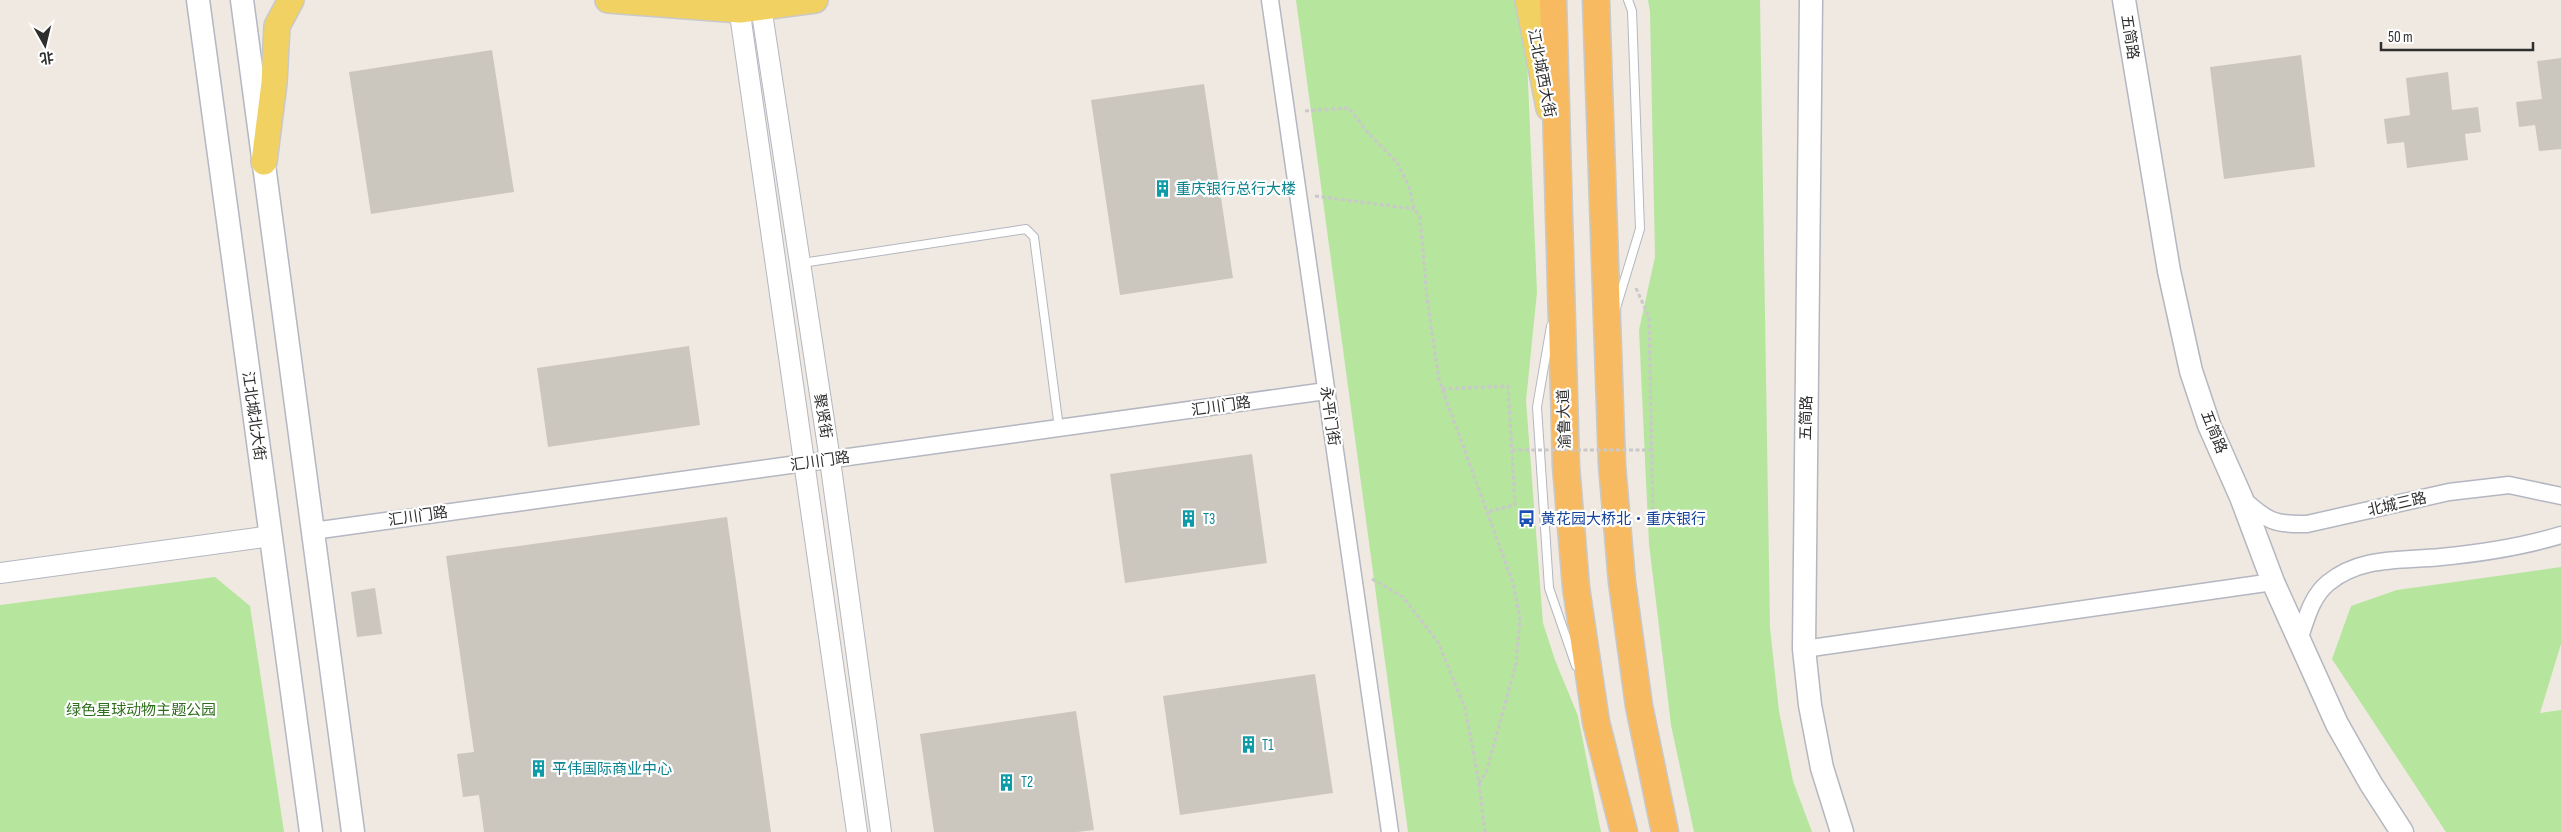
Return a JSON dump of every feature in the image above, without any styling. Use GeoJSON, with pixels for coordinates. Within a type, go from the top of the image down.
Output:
{"type":"FeatureCollection","features":[{"type":"Feature","properties":{"kind":"highway","name":"渝鲁大道"},"geometry":{"type":"LineString","coordinates":[[1553,0],[1566,475],[1576,587],[1596,722],[1624,832]]}},
{"type":"Feature","properties":{"kind":"highway"},"geometry":{"type":"LineString","coordinates":[[1596,0],[1612,465],[1622,582],[1640,706],[1665,832]]}},
{"type":"Feature","properties":{"kind":"main road","name":"江北城北大街"},"geometry":{"type":"LineString","coordinates":[[198,0],[311,832]]}},
{"type":"Feature","properties":{"kind":"main road"},"geometry":{"type":"LineString","coordinates":[[242,0],[353,832]]}},
{"type":"Feature","properties":{"kind":"main road"},"geometry":{"type":"LineString","coordinates":[[264,162],[274,83],[277,26],[291,0]]}},
{"type":"Feature","properties":{"kind":"main road"},"geometry":{"type":"LineString","coordinates":[[608,0],[750,4],[815,0]]}},
{"type":"Feature","properties":{"kind":"main road","name":"江北城西大街"},"geometry":{"type":"LineString","coordinates":[[1528,0],[1557,146]]}},
{"type":"Feature","properties":{"kind":"main road","name":"五简路"},"geometry":{"type":"LineString","coordinates":[[1811,0],[1804,649],[1810,704],[1822,768],[1842,832]]}},
{"type":"Feature","properties":{"kind":"main road","name":"五简路"},"geometry":{"type":"LineString","coordinates":[[2124,0],[2180,324],[2191,371],[2209,425],[2241,497],[2273,582],[2337,724],[2371,784],[2402,832]]}},
{"type":"Feature","properties":{"kind":"street","name":"永平门街"},"geometry":{"type":"LineString","coordinates":[[1270,0],[1390,832]]}},
{"type":"Feature","properties":{"kind":"street","name":"聚贤街"},"geometry":{"type":"LineString","coordinates":[[750,4],[800,263],[830,460],[881,832]]}},
{"type":"Feature","properties":{"kind":"street","name":"聚贤街"},"geometry":{"type":"LineString","coordinates":[[750,4],[805,463],[857,832]]}},
{"type":"Feature","properties":{"kind":"street","name":"汇川门路"},"geometry":{"type":"LineString","coordinates":[[312,531],[1326,391]]}},
{"type":"Feature","properties":{"kind":"street","name":"北城三路"},"geometry":{"type":"LineString","coordinates":[[2241,497],[2263,517],[2276,524],[2288,525],[2306,524],[2448,492],[2509,484],[2561,496]]}},
{"type":"Feature","properties":{"kind":"street"},"geometry":{"type":"LineString","coordinates":[[2299,640],[2310,606],[2327,584],[2347,571],[2376,560],[2441,557],[2491,550],[2530,544],[2561,534]]}},
{"type":"Feature","properties":{"kind":"street"},"geometry":{"type":"LineString","coordinates":[[0,573],[271,536]]}},
{"type":"Feature","properties":{"kind":"street"},"geometry":{"type":"LineString","coordinates":[[1804,649],[2273,582]]}},
{"type":"Feature","properties":{"kind":"lane"},"geometry":{"type":"LineString","coordinates":[[1607,333],[1629,271],[1640,229],[1632,11],[1628,0]]}},
{"type":"Feature","properties":{"kind":"lane"},"geometry":{"type":"LineString","coordinates":[[800,263],[1026,229],[1034,237],[1059,428]]}},
{"type":"Feature","properties":{"kind":"path"},"geometry":{"type":"LineString","coordinates":[[1286,112],[1350,108],[1368,133],[1398,162],[1409,188],[1414,209],[1420,217],[1427,298],[1442,389],[1512,583],[1520,618],[1516,664],[1486,773],[1479,783]]}},
{"type":"Feature","properties":{"kind":"path"},"geometry":{"type":"LineString","coordinates":[[1298,194],[1414,209]]}},
{"type":"Feature","properties":{"kind":"path"},"geometry":{"type":"LineString","coordinates":[[1629,271],[1649,317],[1653,517]]}},
{"type":"Feature","properties":{"kind":"path"},"geometry":{"type":"LineString","coordinates":[[1442,389],[1508,386],[1515,506],[1487,512]]}},
{"type":"Feature","properties":{"kind":"path"},"geometry":{"type":"LineString","coordinates":[[1512,450],[1652,450]]}},
{"type":"Feature","properties":{"kind":"path"},"geometry":{"type":"LineString","coordinates":[[1352,568],[1403,597],[1438,642],[1465,708],[1479,783],[1485,832]]}},
{"type":"Feature","properties":{"kind":"green space"},"geometry":{"type":"Polygon","coordinates":[[[1296,0],[1516,0],[1527,59],[1537,292],[1526,401],[1543,623],[1555,660],[1578,716],[1601,832],[1408,832],[1296,0]]]}},
{"type":"Feature","properties":{"kind":"green space"},"geometry":{"type":"Polygon","coordinates":[[[1648,0],[1760,0],[1770,628],[1779,711],[1793,781],[1812,832],[1694,832],[1671,725],[1649,544],[1639,330],[1655,257],[1650,12],[1648,0]]]}},
{"type":"Feature","properties":{"kind":"green space"},"geometry":{"type":"Polygon","coordinates":[[[2561,567],[2561,644],[2540,713],[2561,710],[2561,832],[2446,832],[2332,659],[2351,606],[2397,590],[2561,567]]]}},
{"type":"Feature","properties":{"kind":"green space","name":"绿色星球动物主题公园"},"geometry":{"type":"Polygon","coordinates":[[[215,577],[250,606],[284,832],[0,832],[0,605],[215,577]]]}},
{"type":"Feature","properties":{"kind":"building"},"geometry":{"type":"Polygon","coordinates":[[[492,50],[514,192],[371,214],[349,72],[492,50]]]}},
{"type":"Feature","properties":{"kind":"building"},"geometry":{"type":"Polygon","coordinates":[[[2301,55],[2315,167],[2224,179],[2210,67],[2301,55]]]}},
{"type":"Feature","properties":{"kind":"building"},"geometry":{"type":"Polygon","coordinates":[[[2561,58],[2561,149],[2539,151],[2535,125],[2519,127],[2516,102],[2542,99],[2537,61],[2561,58]]]}},
{"type":"Feature","properties":{"kind":"building"},"geometry":{"type":"Polygon","coordinates":[[[2448,72],[2452,110],[2478,107],[2481,132],[2465,134],[2468,160],[2407,168],[2404,142],[2387,144],[2384,119],[2410,115],[2406,78],[2448,72]]]}},
{"type":"Feature","properties":{"kind":"building","name":"重庆银行总行大楼"},"geometry":{"type":"Polygon","coordinates":[[[1204,84],[1233,278],[1120,295],[1091,100],[1204,84]]]}},
{"type":"Feature","properties":{"kind":"building"},"geometry":{"type":"Polygon","coordinates":[[[689,346],[700,425],[548,447],[537,368],[689,346]]]}},
{"type":"Feature","properties":{"kind":"building","name":"T3"},"geometry":{"type":"Polygon","coordinates":[[[1252,454],[1267,563],[1125,583],[1110,474],[1252,454]]]}},
{"type":"Feature","properties":{"kind":"building"},"geometry":{"type":"Polygon","coordinates":[[[727,517],[771,832],[484,832],[479,795],[463,797],[457,754],[474,752],[446,556],[727,517]]]}},
{"type":"Feature","properties":{"kind":"building"},"geometry":{"type":"Polygon","coordinates":[[[375,588],[382,634],[357,637],[351,592],[375,588]]]}},
{"type":"Feature","properties":{"kind":"building","name":"T1"},"geometry":{"type":"Polygon","coordinates":[[[1315,674],[1333,793],[1180,815],[1163,696],[1315,674]]]}},
{"type":"Feature","properties":{"kind":"building","name":"T2"},"geometry":{"type":"Polygon","coordinates":[[[1076,711],[1094,830],[1077,832],[934,832],[920,734],[1076,711]]]}},
{"type":"Feature","properties":{"kind":"place","name":"重庆银行总行大楼"},"geometry":{"type":"Point","coordinates":[1162,189]}},
{"type":"Feature","properties":{"kind":"place","name":"T3"},"geometry":{"type":"Point","coordinates":[1189,519]}},
{"type":"Feature","properties":{"kind":"place","name":"黄花园大桥北‧重庆银行"},"geometry":{"type":"Point","coordinates":[1527,519]}},
{"type":"Feature","properties":{"kind":"place","name":"T1"},"geometry":{"type":"Point","coordinates":[1248,745]}},
{"type":"Feature","properties":{"kind":"place","name":"平伟国际商业中心"},"geometry":{"type":"Point","coordinates":[538,769]}},
{"type":"Feature","properties":{"kind":"place","name":"T2"},"geometry":{"type":"Point","coordinates":[1007,782]}}]}
